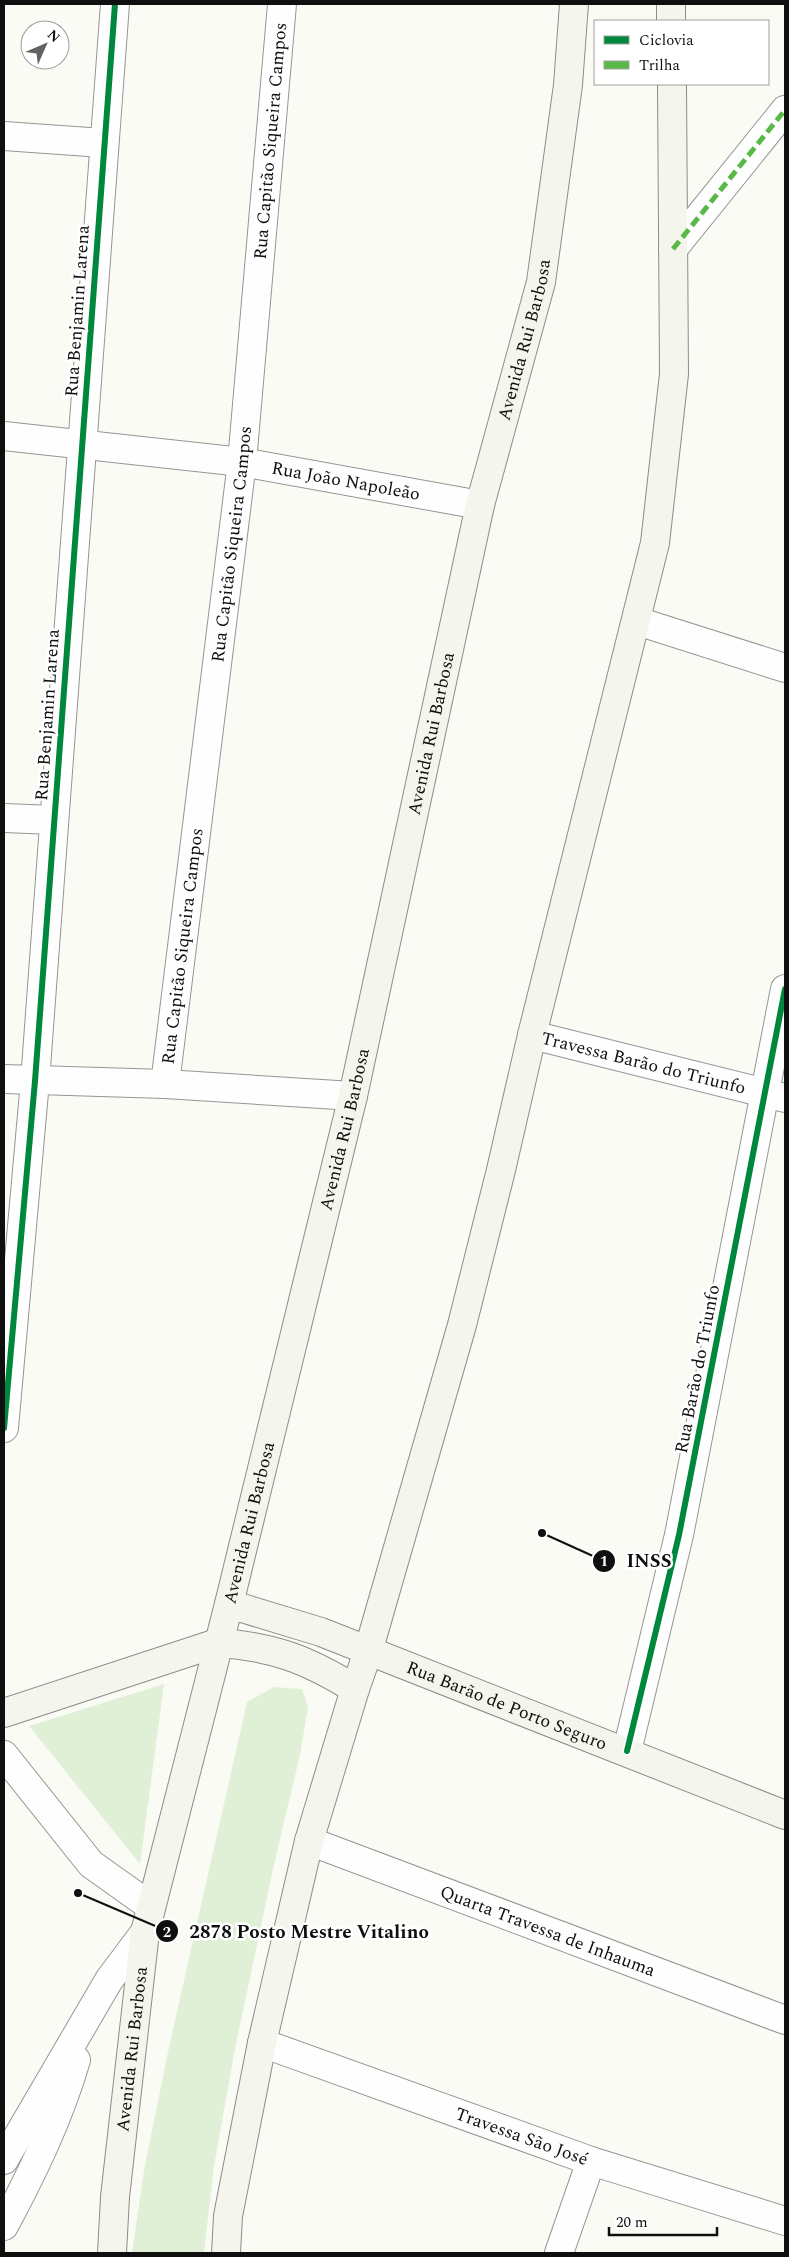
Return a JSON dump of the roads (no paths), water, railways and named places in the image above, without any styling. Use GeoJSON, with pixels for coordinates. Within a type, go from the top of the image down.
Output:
{"type":"FeatureCollection","features":[{"type":"Feature","properties":{"kind":"main road","name":"Avenida Rui Barbosa"},"geometry":{"type":"LineString","coordinates":[[112,2253],[115,2196],[147,1919],[218,1644],[353,1096],[480,505],[541,282],[568,85],[574,4]]}},
{"type":"Feature","properties":{"kind":"main road"},"geometry":{"type":"LineString","coordinates":[[671,4],[671,20]]}},
{"type":"Feature","properties":{"kind":"main road"},"geometry":{"type":"LineString","coordinates":[[226,2253],[228,2216],[262,2043],[309,1841],[368,1652],[462,1325],[501,1170],[532,1035],[655,543],[674,374],[672,85]]}},
{"type":"Feature","properties":{"kind":"main road","name":"Rua Barão de Porto Seguro"},"geometry":{"type":"LineString","coordinates":[[228,1604],[321,1632],[785,1815]]}},
{"type":"Feature","properties":{"kind":"main road"},"geometry":{"type":"LineString","coordinates":[[4,1713],[218,1644],[247,1645],[273,1650],[311,1664],[355,1689]]}},
{"type":"Feature","properties":{"kind":"street","name":"Rua Benjamin Larena"},"geometry":{"type":"LineString","coordinates":[[4,1428],[35,1081],[83,446],[103,143],[115,4]]}},
{"type":"Feature","properties":{"kind":"street","name":"Rua Capitão Siqueira Campos"},"geometry":{"type":"LineString","coordinates":[[165,1084],[242,462],[282,4]]}},
{"type":"Feature","properties":{"kind":"street"},"geometry":{"type":"LineString","coordinates":[[673,249],[785,110]]}},
{"type":"Feature","properties":{"kind":"street"},"geometry":{"type":"LineString","coordinates":[[4,136],[103,143]]}},
{"type":"Feature","properties":{"kind":"street","name":"Rua João Napoleão"},"geometry":{"type":"LineString","coordinates":[[4,436],[242,462],[480,505]]}},
{"type":"Feature","properties":{"kind":"street"},"geometry":{"type":"LineString","coordinates":[[637,621],[785,668]]}},
{"type":"Feature","properties":{"kind":"street"},"geometry":{"type":"LineString","coordinates":[[4,818],[54,820]]}},
{"type":"Feature","properties":{"kind":"street","name":"Rua Barão do Triunfo"},"geometry":{"type":"LineString","coordinates":[[626,1751],[679,1535],[775,1096],[785,989]]}},
{"type":"Feature","properties":{"kind":"street","name":"Travessa Barão do Triunfo"},"geometry":{"type":"LineString","coordinates":[[532,1035],[775,1096]]}},
{"type":"Feature","properties":{"kind":"street"},"geometry":{"type":"LineString","coordinates":[[4,1079],[165,1084],[353,1096]]}},
{"type":"Feature","properties":{"kind":"street"},"geometry":{"type":"LineString","coordinates":[[4,1755],[91,1864],[147,1919],[4,2160]]}},
{"type":"Feature","properties":{"kind":"street","name":"Quarta Travessa de Inhauma"},"geometry":{"type":"LineString","coordinates":[[309,1841],[785,2020]]}},
{"type":"Feature","properties":{"kind":"street"},"geometry":{"type":"LineString","coordinates":[[4,2226],[30,2177],[53,2126],[74,2068],[90,2013]]}},
{"type":"Feature","properties":{"kind":"street","name":"Travessa São José"},"geometry":{"type":"LineString","coordinates":[[262,2043],[591,2161],[785,2222]]}},
{"type":"Feature","properties":{"kind":"street"},"geometry":{"type":"LineString","coordinates":[[559,2253],[591,2161]]}},
{"type":"Feature","properties":{"kind":"place","name":"INSS"},"geometry":{"type":"Point","coordinates":[542,1533]}},
{"type":"Feature","properties":{"kind":"place","name":"2878 Posto Mestre Vitalino"},"geometry":{"type":"Point","coordinates":[78,1893]}}]}
